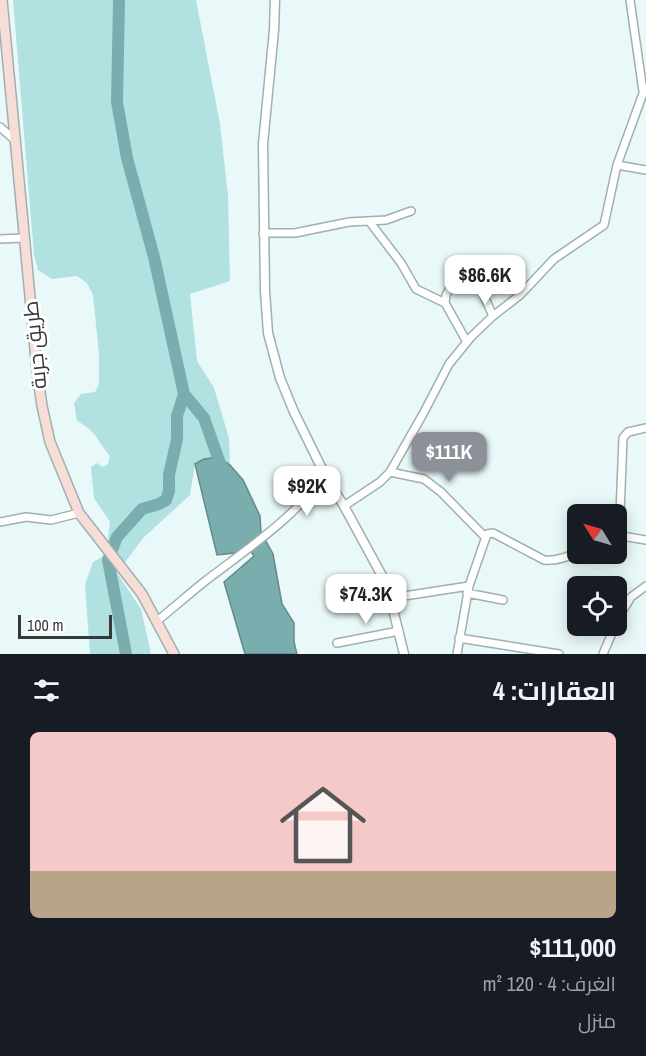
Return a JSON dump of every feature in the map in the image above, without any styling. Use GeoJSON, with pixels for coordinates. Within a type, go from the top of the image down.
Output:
{"type":"FeatureCollection","features":[{"type":"Feature","properties":{"kind":"main road","name":"طريق جربة"},"geometry":{"type":"LineString","coordinates":[[2,0],[37,371],[45,422],[58,465],[79,513],[142,594],[174,654]]}},
{"type":"Feature","properties":{"kind":"street"},"geometry":{"type":"LineString","coordinates":[[275,0],[264,144],[263,233],[266,317],[273,354],[294,412],[324,475],[380,571],[390,598],[404,654]]}},
{"type":"Feature","properties":{"kind":"street"},"geometry":{"type":"LineString","coordinates":[[344,506],[380,482],[390,472],[449,364],[466,342],[519,295],[554,259],[604,225],[617,165],[644,89],[630,0]]}},
{"type":"Feature","properties":{"kind":"street"},"geometry":{"type":"LineString","coordinates":[[0,127],[16,141]]}},
{"type":"Feature","properties":{"kind":"street"},"geometry":{"type":"LineString","coordinates":[[617,165],[646,170]]}},
{"type":"Feature","properties":{"kind":"street"},"geometry":{"type":"LineString","coordinates":[[263,233],[295,233],[340,223],[398,218],[405,212],[411,211]]}},
{"type":"Feature","properties":{"kind":"street"},"geometry":{"type":"LineString","coordinates":[[369,221],[401,263],[416,289],[445,303]]}},
{"type":"Feature","properties":{"kind":"street"},"geometry":{"type":"LineString","coordinates":[[0,239],[24,238]]}},
{"type":"Feature","properties":{"kind":"street"},"geometry":{"type":"LineString","coordinates":[[466,342],[445,303],[446,295],[457,277],[471,275],[479,285],[493,316]]}},
{"type":"Feature","properties":{"kind":"street"},"geometry":{"type":"LineString","coordinates":[[620,504],[623,438],[628,432],[646,428]]}},
{"type":"Feature","properties":{"kind":"street"},"geometry":{"type":"LineString","coordinates":[[390,472],[424,479],[441,492],[485,537]]}},
{"type":"Feature","properties":{"kind":"street"},"geometry":{"type":"LineString","coordinates":[[158,621],[205,582],[248,552],[302,504],[324,475]]}},
{"type":"Feature","properties":{"kind":"street"},"geometry":{"type":"LineString","coordinates":[[0,522],[26,517],[51,520],[79,513]]}},
{"type":"Feature","properties":{"kind":"street"},"geometry":{"type":"LineString","coordinates":[[457,654],[468,589],[485,537],[489,533],[494,533],[548,560],[567,556]]}},
{"type":"Feature","properties":{"kind":"street"},"geometry":{"type":"LineString","coordinates":[[627,537],[646,540]]}},
{"type":"Feature","properties":{"kind":"street"},"geometry":{"type":"LineString","coordinates":[[627,604],[631,597],[646,586]]}},
{"type":"Feature","properties":{"kind":"street"},"geometry":{"type":"LineString","coordinates":[[390,598],[468,589],[503,600]]}},
{"type":"Feature","properties":{"kind":"street"},"geometry":{"type":"LineString","coordinates":[[338,643],[399,631]]}},
{"type":"Feature","properties":{"kind":"street"},"geometry":{"type":"LineString","coordinates":[[603,654],[611,636]]}},
{"type":"Feature","properties":{"kind":"street"},"geometry":{"type":"LineString","coordinates":[[459,638],[559,654]]}},
{"type":"Feature","properties":{"kind":"shaded area"},"geometry":{"type":"Polygon","coordinates":[[[13,0],[196,0],[220,124],[228,196],[230,281],[190,294],[197,361],[214,388],[229,438],[230,465],[218,457],[195,464],[190,495],[143,538],[117,573],[141,609],[151,654],[90,654],[85,585],[93,562],[106,555],[110,522],[94,498],[91,467],[97,463],[102,467],[108,464],[110,456],[93,433],[77,421],[74,403],[81,394],[95,392],[99,384],[99,354],[93,295],[87,283],[77,276],[52,279],[38,270],[34,255],[13,0]]]}},
{"type":"Feature","properties":{"kind":"shaded area"},"geometry":{"type":"Polygon","coordinates":[[[218,457],[230,465],[243,480],[260,516],[261,532],[273,554],[282,604],[294,623],[294,642],[297,654],[245,654],[224,582],[254,556],[247,545],[235,553],[217,555],[195,464],[204,459],[218,457]]]}},
{"type":"Feature","properties":{"kind":"waterway"},"geometry":{"type":"LineString","coordinates":[[119,0],[117,102],[127,158],[154,257],[184,394],[204,418],[223,472]]}},
{"type":"Feature","properties":{"kind":"waterway"},"geometry":{"type":"LineString","coordinates":[[126,654],[108,560],[117,537],[142,509],[166,500],[177,439],[177,416],[184,394]]}}]}
